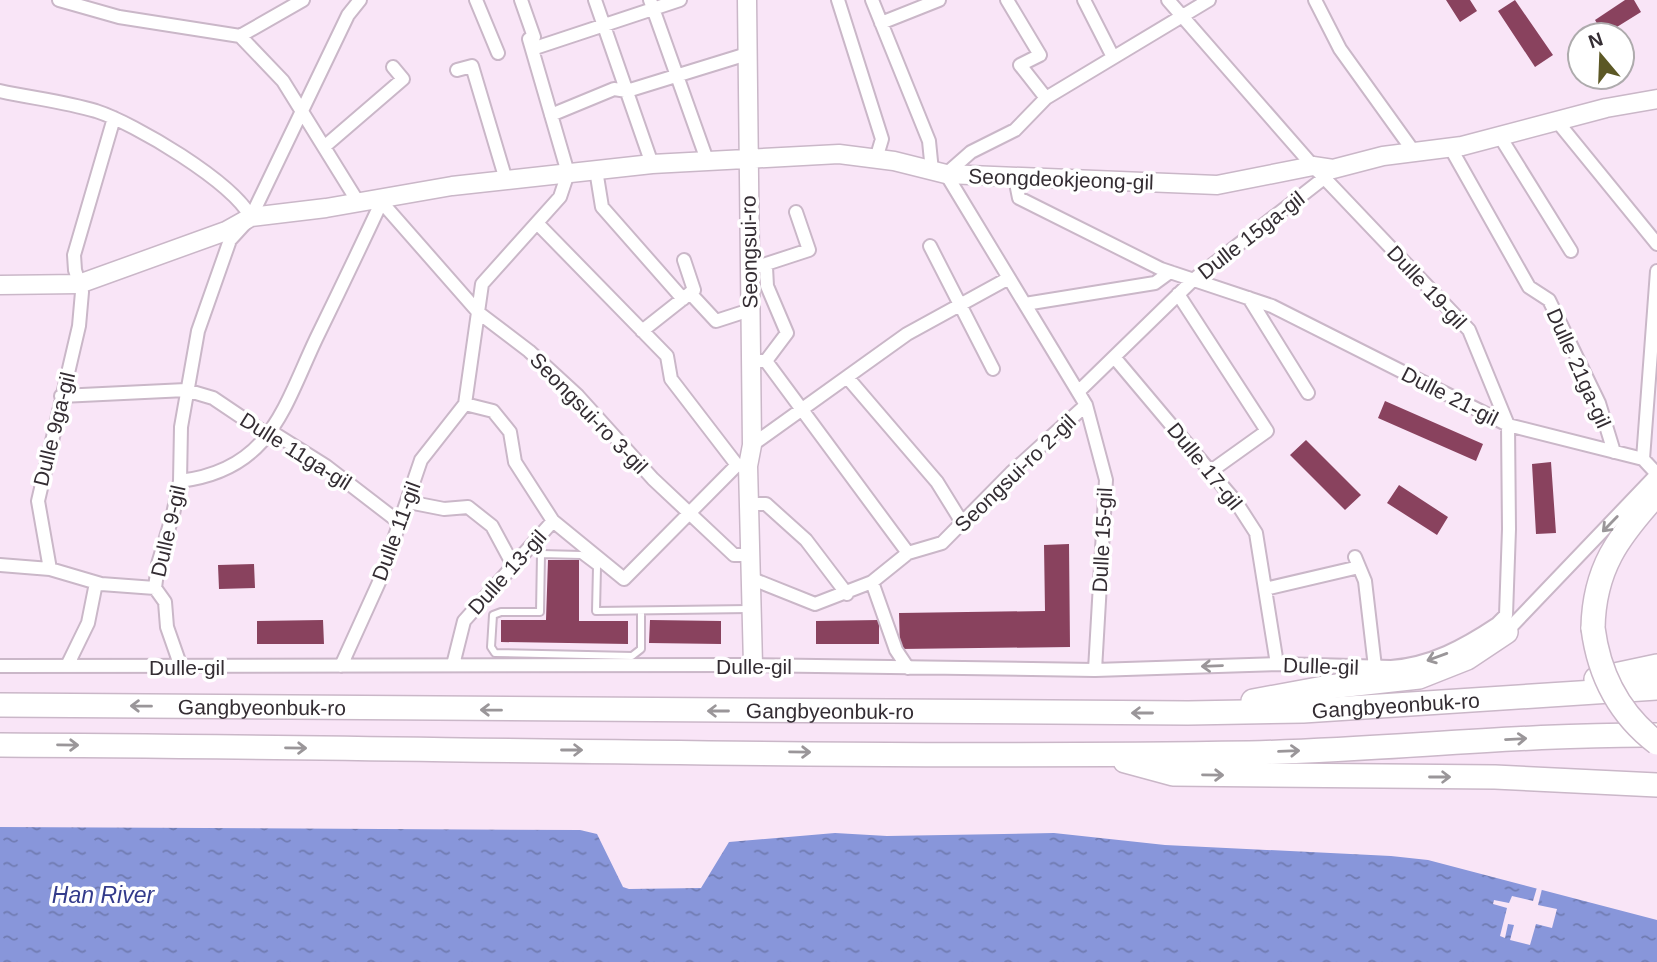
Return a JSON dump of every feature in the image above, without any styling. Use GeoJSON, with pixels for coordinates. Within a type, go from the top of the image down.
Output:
{"type":"FeatureCollection","features":[{"type":"Feature","properties":{"kind":"highway"},"geometry":{"type":"LineString","coordinates":[[1657,494],[1615,544],[1593,597],[1593,628],[1601,670],[1625,713],[1657,743]]}},
{"type":"Feature","properties":{"kind":"highway"},"geometry":{"type":"LineString","coordinates":[[1188,713],[1329,687],[1419,677],[1467,657],[1501,628]]}},
{"type":"Feature","properties":{"kind":"highway"},"geometry":{"type":"LineString","coordinates":[[1528,695],[1657,666]]}},
{"type":"Feature","properties":{"kind":"highway","name":"Gangbyeonbuk-ro"},"geometry":{"type":"LineString","coordinates":[[0,705],[1188,713],[1303,711],[1657,688]]}},
{"type":"Feature","properties":{"kind":"highway","name":"Gangbyeonbuk-ro"},"geometry":{"type":"LineString","coordinates":[[0,745],[1098,754],[1315,751],[1600,734],[1657,735]]}},
{"type":"Feature","properties":{"kind":"highway"},"geometry":{"type":"LineString","coordinates":[[1098,754],[1173,774],[1495,777],[1657,785]]}},
{"type":"Feature","properties":{"kind":"street"},"geometry":{"type":"LineString","coordinates":[[58,0],[82,3],[120,16],[240,36],[283,81],[358,202]]}},
{"type":"Feature","properties":{"kind":"street"},"geometry":{"type":"LineString","coordinates":[[240,36],[303,0]]}},
{"type":"Feature","properties":{"kind":"street","name":"Dulle 9-gil"},"geometry":{"type":"LineString","coordinates":[[181,667],[167,627],[165,602],[155,588],[158,564],[180,481],[181,426],[198,331],[230,240],[251,217],[348,15],[360,0]]}},
{"type":"Feature","properties":{"kind":"street"},"geometry":{"type":"LineString","coordinates":[[476,0],[498,53]]}},
{"type":"Feature","properties":{"kind":"street"},"geometry":{"type":"LineString","coordinates":[[521,0],[534,37],[528,39],[568,173]]}},
{"type":"Feature","properties":{"kind":"street"},"geometry":{"type":"LineString","coordinates":[[595,0],[652,164]]}},
{"type":"Feature","properties":{"kind":"street"},"geometry":{"type":"LineString","coordinates":[[532,49],[604,25],[651,5],[680,0]]}},
{"type":"Feature","properties":{"kind":"street","name":"Seongsui-ro"},"geometry":{"type":"LineString","coordinates":[[747,0],[747,157],[757,266],[750,310],[758,361],[752,445],[742,466],[748,504],[753,666]]}},
{"type":"Feature","properties":{"kind":"street"},"geometry":{"type":"LineString","coordinates":[[838,0],[882,139],[876,159]]}},
{"type":"Feature","properties":{"kind":"street"},"geometry":{"type":"LineString","coordinates":[[872,0],[929,141],[939,173],[971,152],[1015,130],[1046,98],[1209,0]]}},
{"type":"Feature","properties":{"kind":"street"},"geometry":{"type":"LineString","coordinates":[[881,23],[939,0]]}},
{"type":"Feature","properties":{"kind":"street"},"geometry":{"type":"LineString","coordinates":[[1007,0],[1040,55],[1020,65],[1046,98]]}},
{"type":"Feature","properties":{"kind":"street"},"geometry":{"type":"LineString","coordinates":[[1084,0],[1113,57]]}},
{"type":"Feature","properties":{"kind":"street","name":"Dulle 19-gil"},"geometry":{"type":"LineString","coordinates":[[1168,0],[1318,172],[1469,330],[1508,425],[1509,529],[1506,615],[1501,628]]}},
{"type":"Feature","properties":{"kind":"street"},"geometry":{"type":"LineString","coordinates":[[1315,0],[1340,49],[1414,152]]}},
{"type":"Feature","properties":{"kind":"street"},"geometry":{"type":"LineString","coordinates":[[651,5],[707,160]]}},
{"type":"Feature","properties":{"kind":"street"},"geometry":{"type":"LineString","coordinates":[[551,115],[614,89],[627,91],[747,54]]}},
{"type":"Feature","properties":{"kind":"street"},"geometry":{"type":"LineString","coordinates":[[457,70],[472,66],[506,180]]}},
{"type":"Feature","properties":{"kind":"street"},"geometry":{"type":"LineString","coordinates":[[324,147],[403,79],[393,67]]}},
{"type":"Feature","properties":{"kind":"street"},"geometry":{"type":"LineString","coordinates":[[0,91],[94,111],[114,118],[175,153],[221,185],[244,204],[251,217]]}},
{"type":"Feature","properties":{"kind":"street","name":"Seongdeokjeong-gil"},"geometry":{"type":"LineString","coordinates":[[0,285],[79,284],[226,231],[251,217],[568,173],[747,157],[839,154],[939,173],[1217,185],[1318,172],[1450,147],[1556,120],[1657,99]]}},
{"type":"Feature","properties":{"kind":"street","name":"Dulle 9ga-gil"},"geometry":{"type":"LineString","coordinates":[[51,569],[38,501],[79,326],[82,292],[74,255],[114,118]]}},
{"type":"Feature","properties":{"kind":"street"},"geometry":{"type":"LineString","coordinates":[[1556,120],[1657,244]]}},
{"type":"Feature","properties":{"kind":"street"},"geometry":{"type":"LineString","coordinates":[[1499,135],[1572,251]]}},
{"type":"Feature","properties":{"kind":"street","name":"Dulle 21ga-gil"},"geometry":{"type":"LineString","coordinates":[[1450,147],[1528,287],[1549,300],[1599,403],[1614,452]]}},
{"type":"Feature","properties":{"kind":"street"},"geometry":{"type":"LineString","coordinates":[[596,170],[603,207],[687,296],[716,321],[750,310]]}},
{"type":"Feature","properties":{"kind":"street","name":"Dulle 15ga-gil"},"geometry":{"type":"LineString","coordinates":[[1078,392],[1193,280],[1318,172]]}},
{"type":"Feature","properties":{"kind":"street","name":"Dulle 11-gil"},"geometry":{"type":"LineString","coordinates":[[341,666],[380,580],[421,460],[465,404],[482,284],[560,197],[568,173]]}},
{"type":"Feature","properties":{"kind":"street","name":"Dulle 15-gil"},"geometry":{"type":"LineString","coordinates":[[939,173],[1009,278],[1086,405],[1106,480],[1095,670]]}},
{"type":"Feature","properties":{"kind":"street","name":"Dulle 21-gil"},"geometry":{"type":"LineString","coordinates":[[1015,178],[1019,198],[1170,272],[1272,306],[1508,425],[1643,460],[1657,474]]}},
{"type":"Feature","properties":{"kind":"street"},"geometry":{"type":"LineString","coordinates":[[180,481],[201,478],[228,468],[272,432],[292,398],[380,200]]}},
{"type":"Feature","properties":{"kind":"street","name":"Seongsui-ro 3-gil"},"geometry":{"type":"LineString","coordinates":[[380,200],[480,313],[529,351],[578,396],[653,480],[734,555],[749,555]]}},
{"type":"Feature","properties":{"kind":"street"},"geometry":{"type":"LineString","coordinates":[[796,212],[809,250],[757,266],[787,333],[758,361],[803,410],[908,553]]}},
{"type":"Feature","properties":{"kind":"street"},"geometry":{"type":"LineString","coordinates":[[537,223],[667,356],[671,379],[742,466]]}},
{"type":"Feature","properties":{"kind":"street"},"geometry":{"type":"LineString","coordinates":[[930,246],[993,369]]}},
{"type":"Feature","properties":{"kind":"street"},"geometry":{"type":"LineString","coordinates":[[642,331],[694,290],[684,260]]}},
{"type":"Feature","properties":{"kind":"street"},"geometry":{"type":"LineString","coordinates":[[1643,460],[1657,271]]}},
{"type":"Feature","properties":{"kind":"street"},"geometry":{"type":"LineString","coordinates":[[1025,304],[1155,283],[1170,272]]}},
{"type":"Feature","properties":{"kind":"street"},"geometry":{"type":"LineString","coordinates":[[752,445],[908,334],[1009,278]]}},
{"type":"Feature","properties":{"kind":"street","name":"Dulle 15ga-gil"},"geometry":{"type":"LineString","coordinates":[[1178,294],[1267,431],[1211,471]]}},
{"type":"Feature","properties":{"kind":"street"},"geometry":{"type":"LineString","coordinates":[[1249,298],[1308,393]]}},
{"type":"Feature","properties":{"kind":"street","name":"Dulle 17-gil"},"geometry":{"type":"LineString","coordinates":[[1114,357],[1237,502],[1256,533],[1277,664]]}},
{"type":"Feature","properties":{"kind":"street"},"geometry":{"type":"LineString","coordinates":[[848,377],[937,482],[963,524]]}},
{"type":"Feature","properties":{"kind":"street"},"geometry":{"type":"LineString","coordinates":[[61,396],[186,390]]}},
{"type":"Feature","properties":{"kind":"street","name":"Dulle 11ga-gil"},"geometry":{"type":"LineString","coordinates":[[186,390],[213,398],[262,431],[272,432],[326,466],[400,523]]}},
{"type":"Feature","properties":{"kind":"street"},"geometry":{"type":"LineString","coordinates":[[465,404],[493,411],[510,432],[515,462],[553,521]]}},
{"type":"Feature","properties":{"kind":"street","name":"Seongsui-ro 2-gil"},"geometry":{"type":"LineString","coordinates":[[750,578],[815,604],[847,594],[872,582],[908,553],[942,543],[1011,473],[1086,405]]}},
{"type":"Feature","properties":{"kind":"street","name":"Dulle 13-gil"},"geometry":{"type":"LineString","coordinates":[[453,665],[464,621],[553,521],[624,579],[742,466]]}},
{"type":"Feature","properties":{"kind":"street","name":"Dulle-gil"},"geometry":{"type":"LineString","coordinates":[[0,666],[753,666],[1095,670],[1277,664],[1409,666],[1501,628],[1657,474]]}},
{"type":"Feature","properties":{"kind":"street"},"geometry":{"type":"LineString","coordinates":[[408,502],[444,509],[468,507],[492,526],[513,565]]}},
{"type":"Feature","properties":{"kind":"street"},"geometry":{"type":"LineString","coordinates":[[748,504],[766,504],[806,540],[847,594]]}},
{"type":"Feature","properties":{"kind":"street"},"geometry":{"type":"LineString","coordinates":[[1265,589],[1357,562],[1365,581],[1375,667]]}},
{"type":"Feature","properties":{"kind":"street"},"geometry":{"type":"LineString","coordinates":[[0,565],[51,569],[96,583],[155,588]]}},
{"type":"Feature","properties":{"kind":"street"},"geometry":{"type":"LineString","coordinates":[[872,582],[896,650],[908,668]]}},
{"type":"Feature","properties":{"kind":"street"},"geometry":{"type":"LineString","coordinates":[[67,666],[88,623],[96,583]]}},
{"type":"Feature","properties":{"kind":"lane"},"geometry":{"type":"LineString","coordinates":[[641,611],[641,649],[632,656],[495,653],[491,647],[493,615],[501,612],[540,612],[541,554],[581,555],[597,567],[596,611],[751,609]]}},
{"type":"Feature","properties":{"kind":"water","name":"Han River"},"geometry":{"type":"Polygon","coordinates":[[[0,827],[580,830],[597,834],[623,887],[629,889],[701,888],[729,842],[835,833],[887,836],[1054,833],[1165,845],[1391,856],[1428,860],[1657,920],[1657,962],[0,962],[0,827]]]}},
{"type":"Feature","properties":{"kind":"pier"},"geometry":{"type":"Polygon","coordinates":[[[1538,884],[1543,885],[1538,905],[1557,909],[1552,928],[1536,924],[1530,945],[1510,940],[1514,925],[1508,924],[1505,938],[1500,936],[1507,908],[1493,904],[1494,900],[1509,903],[1512,896],[1533,901],[1538,884]]]}},
{"type":"Feature","properties":{"kind":"building"},"geometry":{"type":"Polygon","coordinates":[[[1446,0],[1470,0],[1477,11],[1460,22],[1446,0]]]}},
{"type":"Feature","properties":{"kind":"building"},"geometry":{"type":"Polygon","coordinates":[[[1515,0],[1553,55],[1535,67],[1498,11],[1515,0]]]}},
{"type":"Feature","properties":{"kind":"building"},"geometry":{"type":"Polygon","coordinates":[[[1625,0],[1634,0],[1641,12],[1627,21],[1595,20],[1625,0]]]}},
{"type":"Feature","properties":{"kind":"building"},"geometry":{"type":"Polygon","coordinates":[[[1385,401],[1483,444],[1476,461],[1378,418],[1385,401]]]}},
{"type":"Feature","properties":{"kind":"building"},"geometry":{"type":"Polygon","coordinates":[[[1306,440],[1361,495],[1345,510],[1290,455],[1306,440]]]}},
{"type":"Feature","properties":{"kind":"building"},"geometry":{"type":"Polygon","coordinates":[[[1551,462],[1556,533],[1536,534],[1532,464],[1551,462]]]}},
{"type":"Feature","properties":{"kind":"building"},"geometry":{"type":"Polygon","coordinates":[[[1399,485],[1448,517],[1437,535],[1387,503],[1399,485]]]}},
{"type":"Feature","properties":{"kind":"building"},"geometry":{"type":"Polygon","coordinates":[[[1069,544],[1070,647],[900,649],[899,613],[1045,611],[1044,545],[1069,544]]]}},
{"type":"Feature","properties":{"kind":"building"},"geometry":{"type":"Polygon","coordinates":[[[548,560],[579,560],[579,621],[628,621],[628,644],[501,642],[501,620],[546,620],[548,560]]]}},
{"type":"Feature","properties":{"kind":"building"},"geometry":{"type":"Polygon","coordinates":[[[254,564],[255,588],[219,589],[218,565],[254,564]]]}},
{"type":"Feature","properties":{"kind":"building"},"geometry":{"type":"Polygon","coordinates":[[[323,620],[324,644],[257,644],[257,621],[323,620]]]}},
{"type":"Feature","properties":{"kind":"building"},"geometry":{"type":"Polygon","coordinates":[[[650,620],[721,621],[721,644],[649,643],[650,620]]]}},
{"type":"Feature","properties":{"kind":"building"},"geometry":{"type":"Polygon","coordinates":[[[879,620],[879,644],[816,644],[816,621],[879,620]]]}}]}
